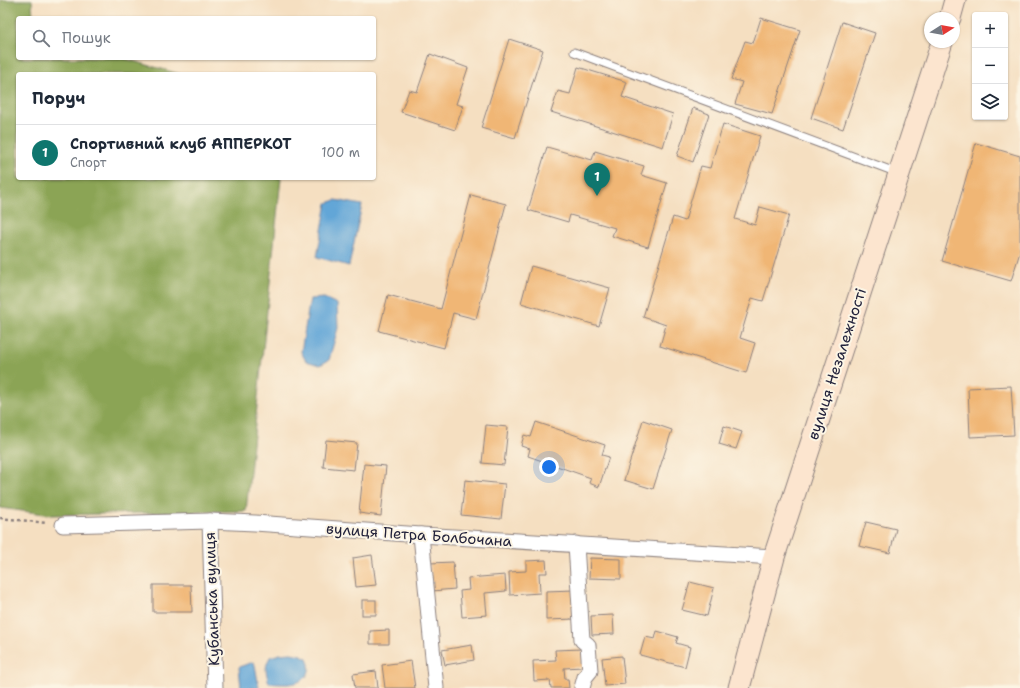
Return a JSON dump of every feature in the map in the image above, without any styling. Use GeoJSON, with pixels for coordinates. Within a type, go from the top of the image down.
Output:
{"type":"FeatureCollection","features":[{"type":"Feature","properties":{"kind":"main road"},"geometry":{"type":"LineString","coordinates":[[952,12],[955,0]]}},
{"type":"Feature","properties":{"kind":"main road","name":"вулиця Незалежності"},"geometry":{"type":"LineString","coordinates":[[739,688],[774,557],[940,48]]}},
{"type":"Feature","properties":{"kind":"street","name":"вулиця Петра Болбочана"},"geometry":{"type":"LineString","coordinates":[[63,525],[210,521],[255,523],[774,557]]}},
{"type":"Feature","properties":{"kind":"street","name":"Кубанська вулиця"},"geometry":{"type":"LineString","coordinates":[[210,521],[215,682]]}},
{"type":"Feature","properties":{"kind":"street"},"geometry":{"type":"LineString","coordinates":[[421,535],[436,688]]}},
{"type":"Feature","properties":{"kind":"street"},"geometry":{"type":"LineString","coordinates":[[576,544],[582,640],[588,645],[590,671],[585,677],[582,688]]}},
{"type":"Feature","properties":{"kind":"lane"},"geometry":{"type":"LineString","coordinates":[[574,52],[900,173]]}},
{"type":"Feature","properties":{"kind":"path"},"geometry":{"type":"LineString","coordinates":[[0,518],[63,525]]}},
{"type":"Feature","properties":{"kind":"green space"},"geometry":{"type":"Polygon","coordinates":[[[0,0],[32,0],[33,16],[16,16],[16,60],[129,60],[173,72],[16,72],[16,180],[281,180],[246,511],[52,515],[0,508],[0,0]]]}},
{"type":"Feature","properties":{"kind":"water"},"geometry":{"type":"Polygon","coordinates":[[[336,200],[362,205],[349,266],[317,257],[327,203],[336,200]]]}},
{"type":"Feature","properties":{"kind":"water"},"geometry":{"type":"Polygon","coordinates":[[[324,298],[337,304],[338,328],[329,360],[320,365],[306,361],[301,352],[310,299],[324,298]]]}},
{"type":"Feature","properties":{"kind":"water"},"geometry":{"type":"Polygon","coordinates":[[[291,653],[307,658],[309,669],[306,677],[299,682],[288,684],[269,683],[266,670],[270,657],[291,653]]]}},
{"type":"Feature","properties":{"kind":"water"},"geometry":{"type":"Polygon","coordinates":[[[253,662],[255,665],[259,688],[241,688],[239,667],[253,662]]]}},
{"type":"Feature","properties":{"kind":"building"},"geometry":{"type":"Polygon","coordinates":[[[761,18],[800,30],[772,114],[735,104],[742,82],[731,79],[745,41],[753,43],[761,18]]]}},
{"type":"Feature","properties":{"kind":"building"},"geometry":{"type":"Polygon","coordinates":[[[842,22],[875,33],[843,129],[811,118],[842,22]]]}},
{"type":"Feature","properties":{"kind":"building"},"geometry":{"type":"Polygon","coordinates":[[[509,39],[543,50],[515,138],[481,128],[509,39]]]}},
{"type":"Feature","properties":{"kind":"building"},"geometry":{"type":"Polygon","coordinates":[[[430,54],[468,68],[456,104],[463,106],[455,130],[401,112],[409,90],[417,92],[430,54]]]}},
{"type":"Feature","properties":{"kind":"building"},"geometry":{"type":"Polygon","coordinates":[[[578,67],[627,82],[622,97],[673,114],[663,147],[551,112],[558,91],[570,94],[578,67]]]}},
{"type":"Feature","properties":{"kind":"building"},"geometry":{"type":"Polygon","coordinates":[[[693,108],[709,114],[693,162],[677,156],[693,108]]]}},
{"type":"Feature","properties":{"kind":"building"},"geometry":{"type":"Polygon","coordinates":[[[723,124],[760,136],[735,219],[755,225],[760,207],[789,215],[763,301],[752,298],[740,338],[755,343],[746,373],[660,346],[666,325],[643,317],[673,217],[685,221],[701,166],[710,168],[723,124]]]}},
{"type":"Feature","properties":{"kind":"building"},"geometry":{"type":"Polygon","coordinates":[[[976,143],[1020,156],[1020,252],[1011,281],[942,261],[976,143]]]}},
{"type":"Feature","properties":{"kind":"building"},"geometry":{"type":"Polygon","coordinates":[[[547,147],[592,160],[595,151],[644,166],[641,175],[667,183],[648,247],[612,236],[615,228],[570,215],[568,222],[528,210],[547,147]]]}},
{"type":"Feature","properties":{"kind":"building"},"geometry":{"type":"Polygon","coordinates":[[[471,195],[506,204],[476,319],[453,313],[444,348],[379,331],[388,295],[441,309],[471,195]]]}},
{"type":"Feature","properties":{"kind":"building"},"geometry":{"type":"Polygon","coordinates":[[[531,266],[610,288],[599,326],[521,303],[531,266]]]}},
{"type":"Feature","properties":{"kind":"building"},"geometry":{"type":"Polygon","coordinates":[[[1011,386],[1014,435],[970,437],[968,388],[1011,386]]]}},
{"type":"Feature","properties":{"kind":"building"},"geometry":{"type":"Polygon","coordinates":[[[643,420],[672,430],[653,489],[624,480],[643,420]]]}},
{"type":"Feature","properties":{"kind":"building"},"geometry":{"type":"Polygon","coordinates":[[[536,422],[605,445],[602,455],[609,457],[599,487],[589,483],[591,478],[528,456],[530,449],[521,446],[524,435],[531,437],[536,422]]]}},
{"type":"Feature","properties":{"kind":"building"},"geometry":{"type":"Polygon","coordinates":[[[486,425],[508,427],[504,465],[482,463],[486,425]]]}},
{"type":"Feature","properties":{"kind":"building"},"geometry":{"type":"Polygon","coordinates":[[[724,426],[742,432],[736,449],[719,444],[724,426]]]}},
{"type":"Feature","properties":{"kind":"building"},"geometry":{"type":"Polygon","coordinates":[[[326,440],[357,443],[354,470],[323,467],[326,440]]]}},
{"type":"Feature","properties":{"kind":"building"},"geometry":{"type":"Polygon","coordinates":[[[364,464],[386,466],[381,516],[359,513],[364,464]]]}},
{"type":"Feature","properties":{"kind":"building"},"geometry":{"type":"Polygon","coordinates":[[[465,480],[505,484],[501,519],[461,515],[465,480]]]}},
{"type":"Feature","properties":{"kind":"building"},"geometry":{"type":"Polygon","coordinates":[[[866,522],[896,529],[890,553],[859,546],[866,522]]]}},
{"type":"Feature","properties":{"kind":"building"},"geometry":{"type":"Polygon","coordinates":[[[372,555],[376,585],[356,587],[353,558],[372,555]]]}},
{"type":"Feature","properties":{"kind":"building"},"geometry":{"type":"Polygon","coordinates":[[[590,558],[621,559],[621,579],[589,578],[590,558]]]}},
{"type":"Feature","properties":{"kind":"building"},"geometry":{"type":"Polygon","coordinates":[[[546,560],[547,573],[539,573],[540,593],[510,595],[509,572],[526,571],[526,561],[546,560]]]}},
{"type":"Feature","properties":{"kind":"building"},"geometry":{"type":"Polygon","coordinates":[[[453,562],[455,589],[432,591],[430,563],[453,562]]]}},
{"type":"Feature","properties":{"kind":"building"},"geometry":{"type":"Polygon","coordinates":[[[505,575],[506,591],[485,593],[487,615],[462,617],[460,591],[469,590],[468,578],[505,575]]]}},
{"type":"Feature","properties":{"kind":"building"},"geometry":{"type":"Polygon","coordinates":[[[690,582],[714,588],[707,616],[682,610],[690,582]]]}},
{"type":"Feature","properties":{"kind":"building"},"geometry":{"type":"Polygon","coordinates":[[[153,585],[191,585],[192,612],[153,612],[153,585]]]}},
{"type":"Feature","properties":{"kind":"building"},"geometry":{"type":"Polygon","coordinates":[[[574,590],[575,619],[546,620],[546,591],[574,590]]]}},
{"type":"Feature","properties":{"kind":"building"},"geometry":{"type":"Polygon","coordinates":[[[362,600],[376,600],[376,615],[362,615],[362,600]]]}},
{"type":"Feature","properties":{"kind":"building"},"geometry":{"type":"Polygon","coordinates":[[[613,615],[614,634],[592,635],[591,616],[613,615]]]}},
{"type":"Feature","properties":{"kind":"building"},"geometry":{"type":"Polygon","coordinates":[[[389,630],[389,644],[370,644],[370,631],[389,630]]]}},
{"type":"Feature","properties":{"kind":"building"},"geometry":{"type":"Polygon","coordinates":[[[657,631],[678,637],[676,643],[690,647],[685,667],[640,655],[645,637],[655,639],[657,631]]]}},
{"type":"Feature","properties":{"kind":"building"},"geometry":{"type":"Polygon","coordinates":[[[472,645],[474,660],[445,665],[442,650],[472,645]]]}},
{"type":"Feature","properties":{"kind":"building"},"geometry":{"type":"Polygon","coordinates":[[[582,649],[583,667],[564,668],[565,679],[568,679],[569,688],[551,688],[550,680],[534,681],[533,661],[556,660],[555,650],[582,649]]]}},
{"type":"Feature","properties":{"kind":"building"},"geometry":{"type":"Polygon","coordinates":[[[622,656],[625,684],[605,686],[602,658],[622,656]]]}},
{"type":"Feature","properties":{"kind":"building"},"geometry":{"type":"Polygon","coordinates":[[[411,661],[415,688],[385,688],[382,665],[411,661]]]}},
{"type":"Feature","properties":{"kind":"building"},"geometry":{"type":"Polygon","coordinates":[[[376,671],[378,688],[355,688],[353,674],[376,671]]]}},
{"type":"Feature","properties":{"kind":"place","name":"Спортивний клуб АППЕРКОТ"},"geometry":{"type":"Point","coordinates":[597,196]}}]}
